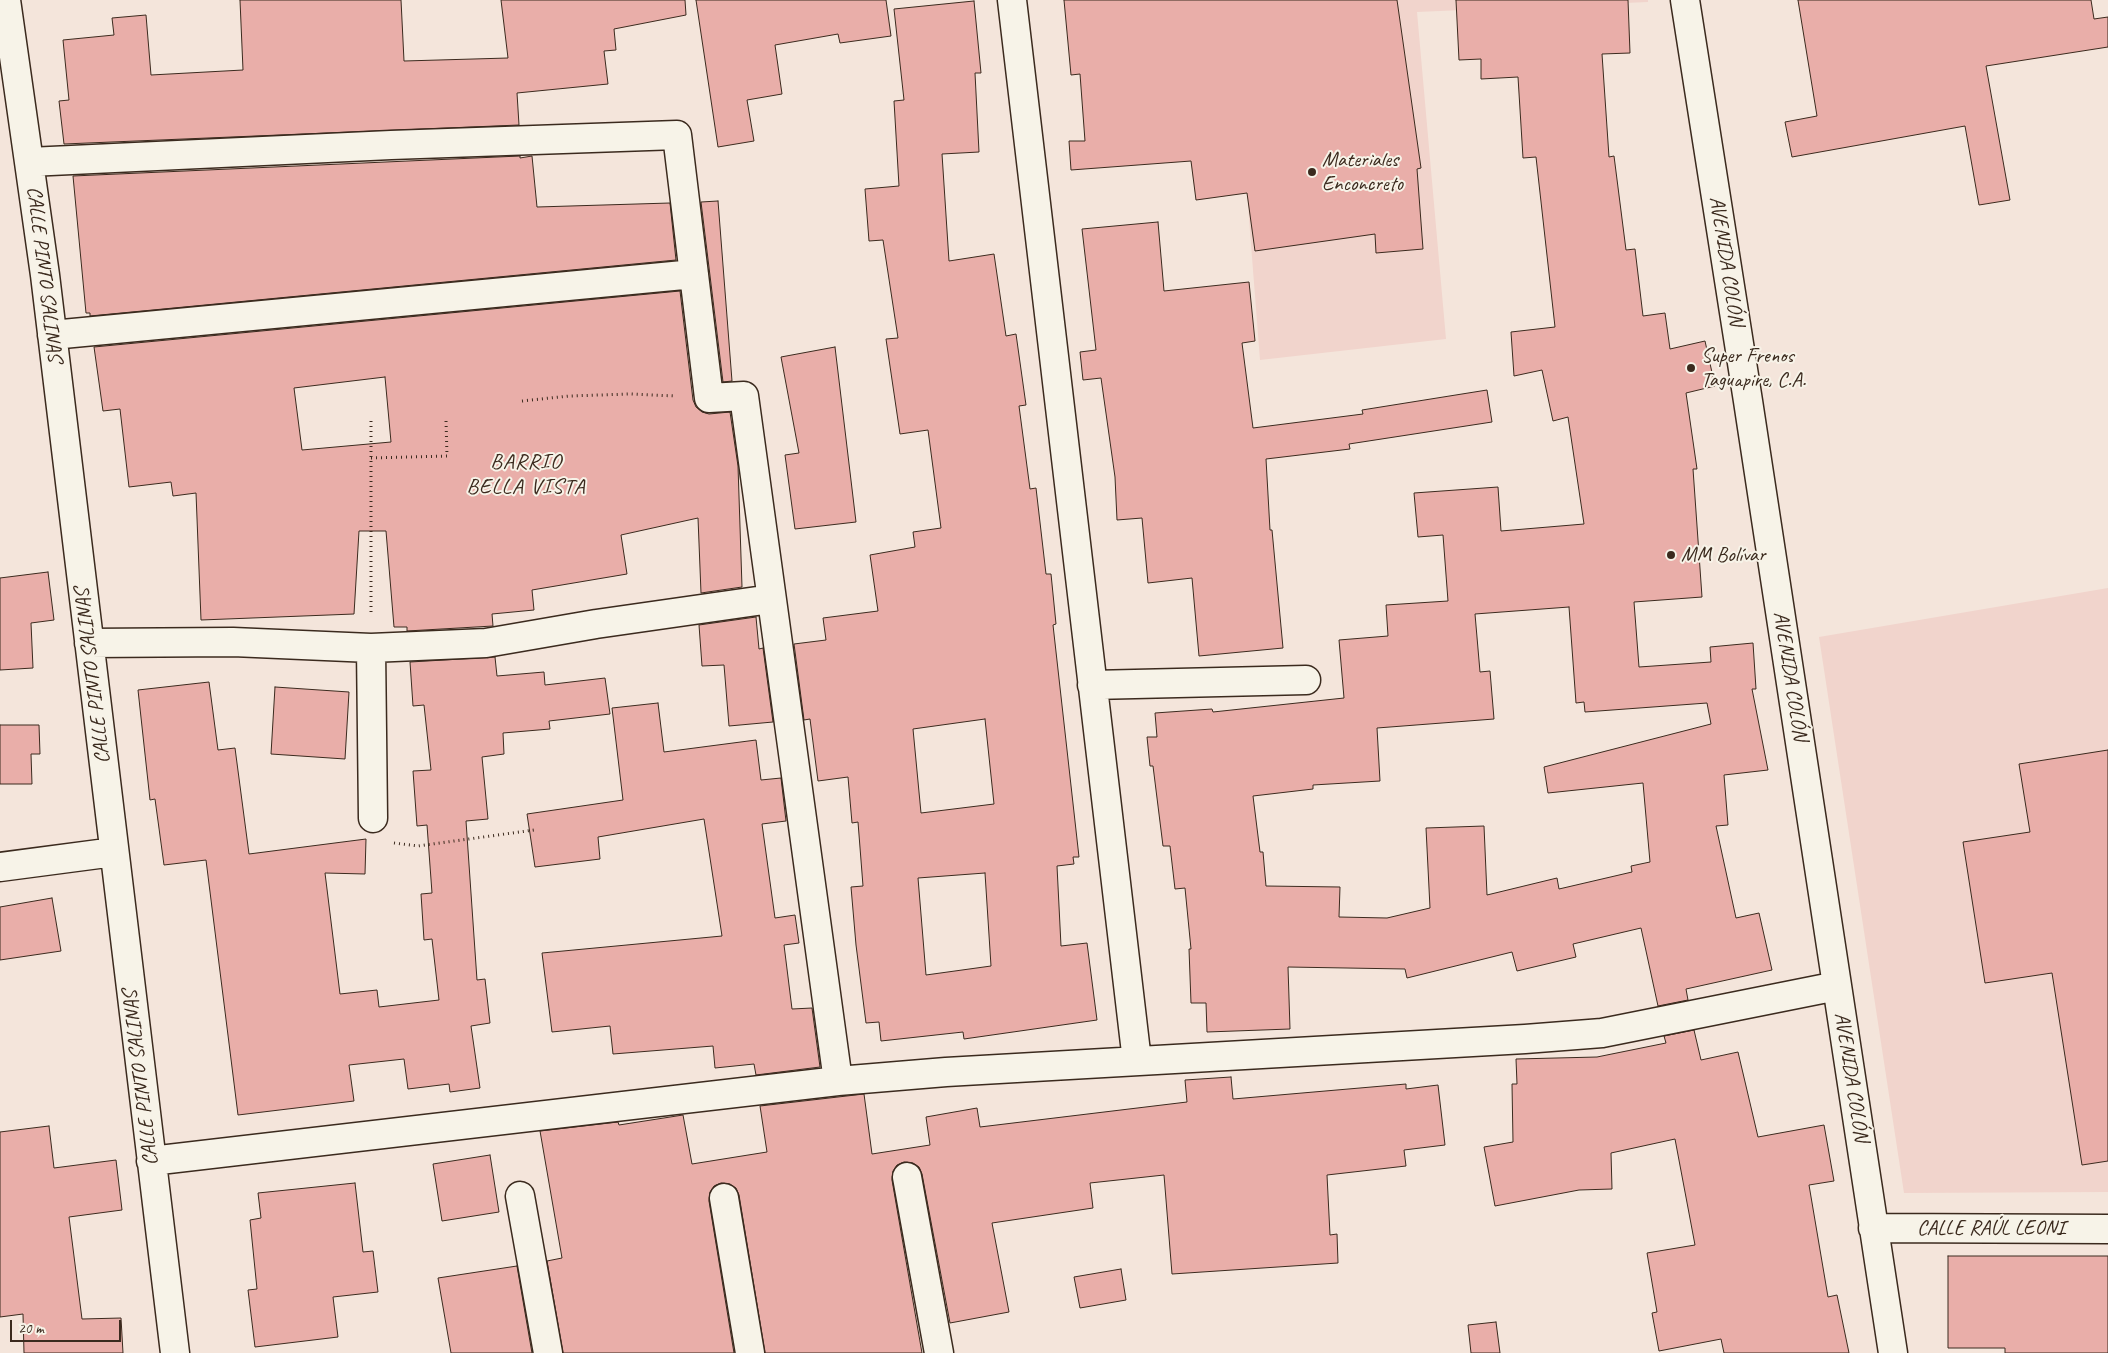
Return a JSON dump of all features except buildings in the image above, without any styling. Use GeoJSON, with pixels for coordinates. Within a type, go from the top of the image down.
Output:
{"type":"FeatureCollection","features":[{"type":"Feature","properties":{"kind":"street"},"geometry":{"type":"LineString","coordinates":[[1012,0],[1137,1061]]}},
{"type":"Feature","properties":{"kind":"street","name":"AVENIDA COLÓN"},"geometry":{"type":"LineString","coordinates":[[1685,0],[1893,1353]]}},
{"type":"Feature","properties":{"kind":"street","name":"CALLE PINTO SALINAS"},"geometry":{"type":"LineString","coordinates":[[5,16],[29,162],[52,335],[175,1353]]}},
{"type":"Feature","properties":{"kind":"street"},"geometry":{"type":"LineString","coordinates":[[29,162],[371,146],[677,135],[709,398],[744,396],[838,1080]]}},
{"type":"Feature","properties":{"kind":"street"},"geometry":{"type":"LineString","coordinates":[[52,335],[694,274]]}},
{"type":"Feature","properties":{"kind":"street"},"geometry":{"type":"LineString","coordinates":[[89,644],[233,642],[371,648],[486,644],[596,624],[772,599]]}},
{"type":"Feature","properties":{"kind":"street"},"geometry":{"type":"LineString","coordinates":[[371,648],[372,818]]}},
{"type":"Feature","properties":{"kind":"street"},"geometry":{"type":"LineString","coordinates":[[1092,685],[1306,680]]}},
{"type":"Feature","properties":{"kind":"street"},"geometry":{"type":"LineString","coordinates":[[0,867],[114,852]]}},
{"type":"Feature","properties":{"kind":"street"},"geometry":{"type":"LineString","coordinates":[[151,1161],[838,1080],[946,1072],[1515,1040],[1602,1033],[1837,986]]}},
{"type":"Feature","properties":{"kind":"street"},"geometry":{"type":"LineString","coordinates":[[907,1177],[939,1353]]}},
{"type":"Feature","properties":{"kind":"street"},"geometry":{"type":"LineString","coordinates":[[520,1196],[548,1353]]}},
{"type":"Feature","properties":{"kind":"street"},"geometry":{"type":"LineString","coordinates":[[724,1198],[750,1353]]}},
{"type":"Feature","properties":{"kind":"street","name":"CALLE RAÚL LEONI"},"geometry":{"type":"LineString","coordinates":[[1874,1228],[2108,1229]]}},
{"type":"Feature","properties":{"kind":"path"},"geometry":{"type":"LineString","coordinates":[[522,401],[569,396],[630,394],[709,398]]}},
{"type":"Feature","properties":{"kind":"path"},"geometry":{"type":"LineString","coordinates":[[371,458],[447,456],[446,420]]}},
{"type":"Feature","properties":{"kind":"path"},"geometry":{"type":"LineString","coordinates":[[371,421],[371,648]]}},
{"type":"Feature","properties":{"kind":"path"},"geometry":{"type":"LineString","coordinates":[[372,818],[375,830],[394,844],[418,846],[534,830]]}},
{"type":"Feature","properties":{"kind":"shaded area","name":"Materiales Enconcreto"},"geometry":{"type":"Polygon","coordinates":[[[1177,0],[1648,0],[1648,2],[1417,12],[1446,339],[1260,360],[1247,193],[1196,200],[1189,151],[1177,0]]]}},
{"type":"Feature","properties":{"kind":"shaded area"},"geometry":{"type":"Polygon","coordinates":[[[2108,588],[2108,1192],[1904,1193],[1819,637],[2108,588]]]}},
{"type":"Feature","properties":{"kind":"place","name":"Materiales Enconcreto"},"geometry":{"type":"Point","coordinates":[1312,172]}},
{"type":"Feature","properties":{"kind":"place","name":"Super Frenos Taguapire, C.A."},"geometry":{"type":"Point","coordinates":[1691,368]}},
{"type":"Feature","properties":{"kind":"place","name":"MM Bolívar"},"geometry":{"type":"Point","coordinates":[1671,555]}},
{"type":"Feature","properties":{"kind":"district","name":"BARRIO BELLA VISTA"},"geometry":{"type":"Point","coordinates":[526,475]}}]}
